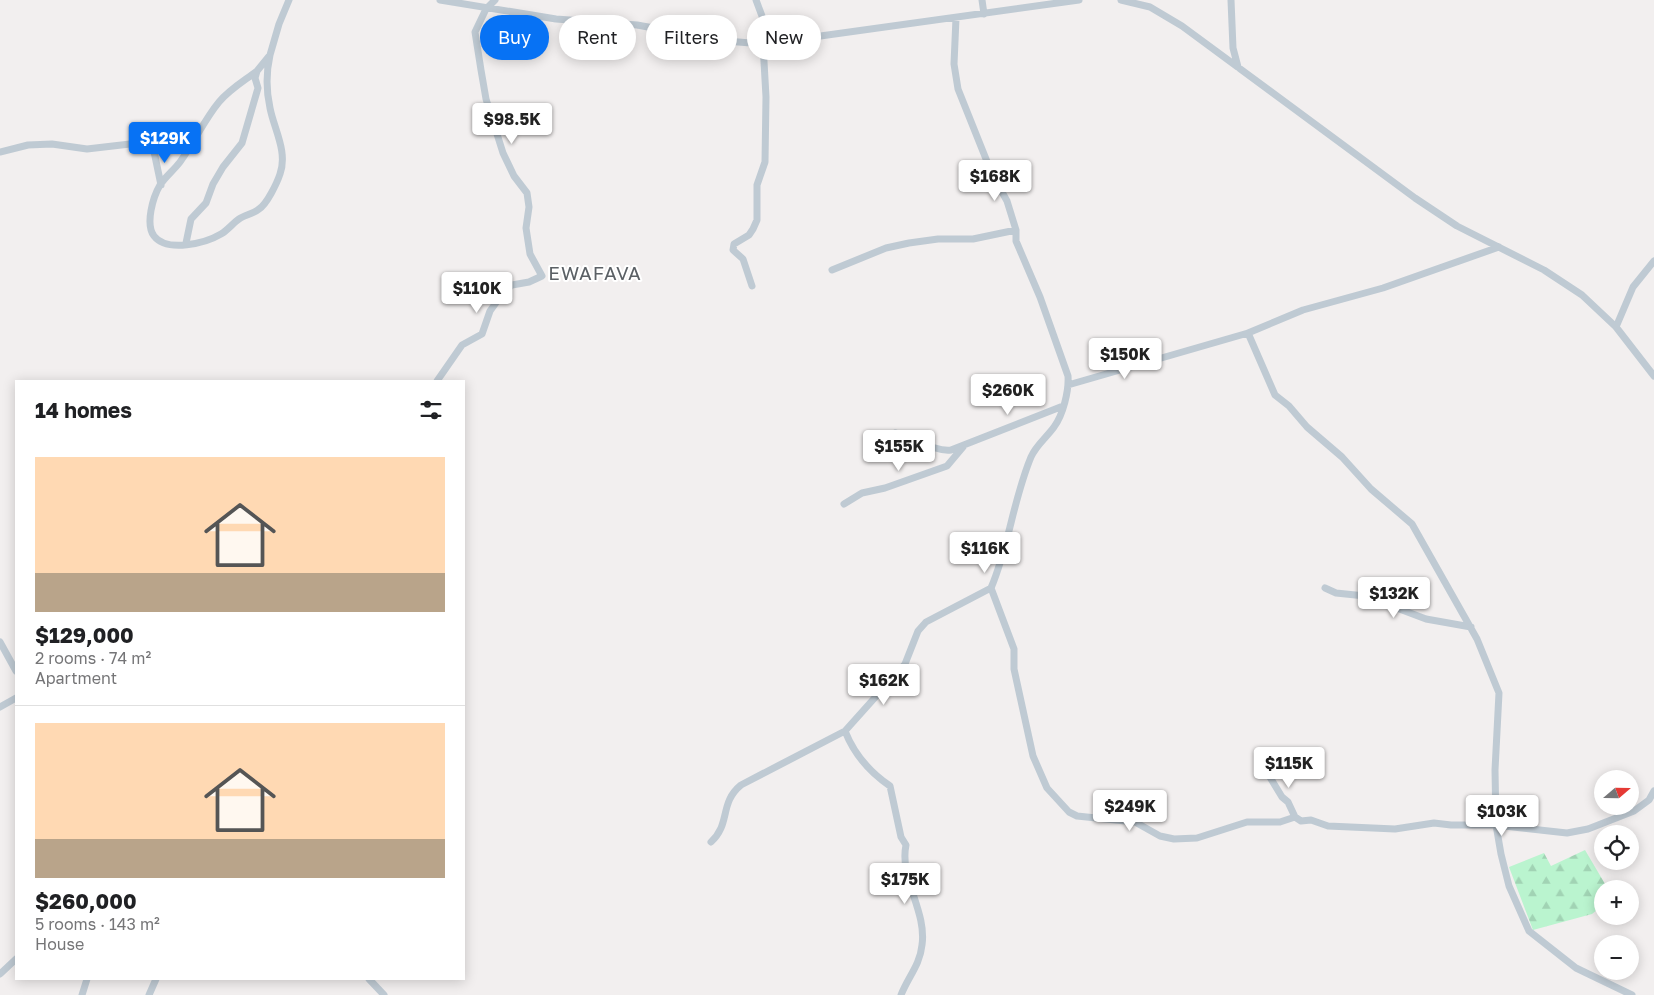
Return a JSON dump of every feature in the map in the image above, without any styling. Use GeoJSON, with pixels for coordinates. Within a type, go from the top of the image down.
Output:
{"type":"FeatureCollection","features":[{"type":"Feature","properties":{"kind":"street"},"geometry":{"type":"LineString","coordinates":[[270,55],[257,70],[232,88],[219,102],[180,162],[160,185],[152,210],[150,225],[153,235],[161,243],[186,244],[199,242],[223,233],[240,219],[261,209],[279,177],[284,164],[282,149],[270,108],[266,71],[279,24],[289,0]]}},
{"type":"Feature","properties":{"kind":"street"},"geometry":{"type":"LineString","coordinates":[[440,0],[556,19],[637,25],[726,41],[747,43]]}},
{"type":"Feature","properties":{"kind":"street"},"geometry":{"type":"LineString","coordinates":[[438,380],[462,345],[482,334],[490,311],[503,293],[512,285],[529,282],[542,276],[530,254],[526,228],[529,207],[528,193],[514,176],[503,153],[486,99],[475,32],[486,9],[495,0]]}},
{"type":"Feature","properties":{"kind":"street"},"geometry":{"type":"LineString","coordinates":[[756,0],[762,15]]}},
{"type":"Feature","properties":{"kind":"street"},"geometry":{"type":"LineString","coordinates":[[982,0],[984,14]]}},
{"type":"Feature","properties":{"kind":"street"},"geometry":{"type":"LineString","coordinates":[[821,36],[1079,0]]}},
{"type":"Feature","properties":{"kind":"street"},"geometry":{"type":"LineString","coordinates":[[1121,0],[1150,8],[1182,26],[1415,198],[1457,226],[1544,270],[1582,294],[1616,327],[1654,376]]}},
{"type":"Feature","properties":{"kind":"street"},"geometry":{"type":"LineString","coordinates":[[1231,0],[1233,48],[1238,68]]}},
{"type":"Feature","properties":{"kind":"street"},"geometry":{"type":"LineString","coordinates":[[712,842],[724,827],[725,810],[730,796],[741,785],[844,732],[905,664],[918,631],[926,622],[991,588],[1001,564],[1012,510],[1031,457],[1056,426],[1062,406],[1068,385],[1068,376],[1040,296],[1016,241],[1016,230],[1006,201],[981,148],[967,106],[958,89],[954,64],[956,18]]}},
{"type":"Feature","properties":{"kind":"street"},"geometry":{"type":"LineString","coordinates":[[752,286],[743,259],[733,250],[734,244],[749,235],[757,220],[757,185],[765,162],[766,98],[764,60]]}},
{"type":"Feature","properties":{"kind":"street"},"geometry":{"type":"LineString","coordinates":[[186,244],[191,219],[206,204],[213,184],[222,167],[242,143],[258,88],[255,78],[257,70]]}},
{"type":"Feature","properties":{"kind":"street"},"geometry":{"type":"LineString","coordinates":[[0,152],[28,145],[52,144],[87,148],[130,144],[146,139],[152,142],[160,185]]}},
{"type":"Feature","properties":{"kind":"street"},"geometry":{"type":"LineString","coordinates":[[832,270],[886,248],[909,243],[938,239],[973,239],[1016,230]]}},
{"type":"Feature","properties":{"kind":"street"},"geometry":{"type":"LineString","coordinates":[[1068,385],[1248,332],[1303,310],[1383,288],[1499,248]]}},
{"type":"Feature","properties":{"kind":"street"},"geometry":{"type":"LineString","coordinates":[[1616,327],[1633,287],[1654,262]]}},
{"type":"Feature","properties":{"kind":"street"},"geometry":{"type":"LineString","coordinates":[[1248,332],[1275,395],[1289,406],[1307,427],[1342,458],[1371,489],[1412,524],[1471,627],[1499,693],[1495,742],[1496,824],[1509,886],[1529,932],[1576,968],[1632,995]]}},
{"type":"Feature","properties":{"kind":"street"},"geometry":{"type":"LineString","coordinates":[[895,433],[908,436],[943,451],[963,447],[1062,406]]}},
{"type":"Feature","properties":{"kind":"street"},"geometry":{"type":"LineString","coordinates":[[844,504],[862,492],[885,488],[947,466],[963,447]]}},
{"type":"Feature","properties":{"kind":"street"},"geometry":{"type":"LineString","coordinates":[[991,588],[1014,650],[1017,684],[1032,756],[1047,788],[1069,812],[1077,816],[1135,822],[1160,836],[1174,839],[1197,838],[1247,822],[1280,822],[1295,817]]}},
{"type":"Feature","properties":{"kind":"street"},"geometry":{"type":"LineString","coordinates":[[1325,588],[1336,593],[1365,596],[1426,619],[1471,627]]}},
{"type":"Feature","properties":{"kind":"street"},"geometry":{"type":"LineString","coordinates":[[0,642],[15,669]]}},
{"type":"Feature","properties":{"kind":"street"},"geometry":{"type":"LineString","coordinates":[[0,707],[15,699]]}},
{"type":"Feature","properties":{"kind":"street"},"geometry":{"type":"LineString","coordinates":[[844,732],[852,748],[862,760],[881,781],[890,786],[900,837],[906,845],[904,852],[907,870],[920,917],[923,938],[918,963],[901,995]]}},
{"type":"Feature","properties":{"kind":"street"},"geometry":{"type":"LineString","coordinates":[[1265,769],[1282,797],[1288,802],[1295,817],[1328,826],[1357,828],[1395,829],[1434,823],[1451,826],[1496,824],[1566,833],[1588,830],[1634,811],[1648,800],[1654,791]]}},
{"type":"Feature","properties":{"kind":"street"},"geometry":{"type":"LineString","coordinates":[[0,974],[15,960]]}},
{"type":"Feature","properties":{"kind":"street"},"geometry":{"type":"LineString","coordinates":[[82,995],[87,980]]}},
{"type":"Feature","properties":{"kind":"street"},"geometry":{"type":"LineString","coordinates":[[149,995],[156,980]]}},
{"type":"Feature","properties":{"kind":"street"},"geometry":{"type":"LineString","coordinates":[[370,980],[384,995]]}},
{"type":"Feature","properties":{"kind":"green space"},"geometry":{"type":"Polygon","coordinates":[[[1585,850],[1594,865],[1594,870],[1597,870],[1603,880],[1594,880],[1594,912],[1533,930],[1509,867],[1544,853],[1551,866],[1585,850]]]}},
{"type":"Feature","properties":{"kind":"district","name":"EWAFAVA"},"geometry":{"type":"Point","coordinates":[595,272]}}]}
